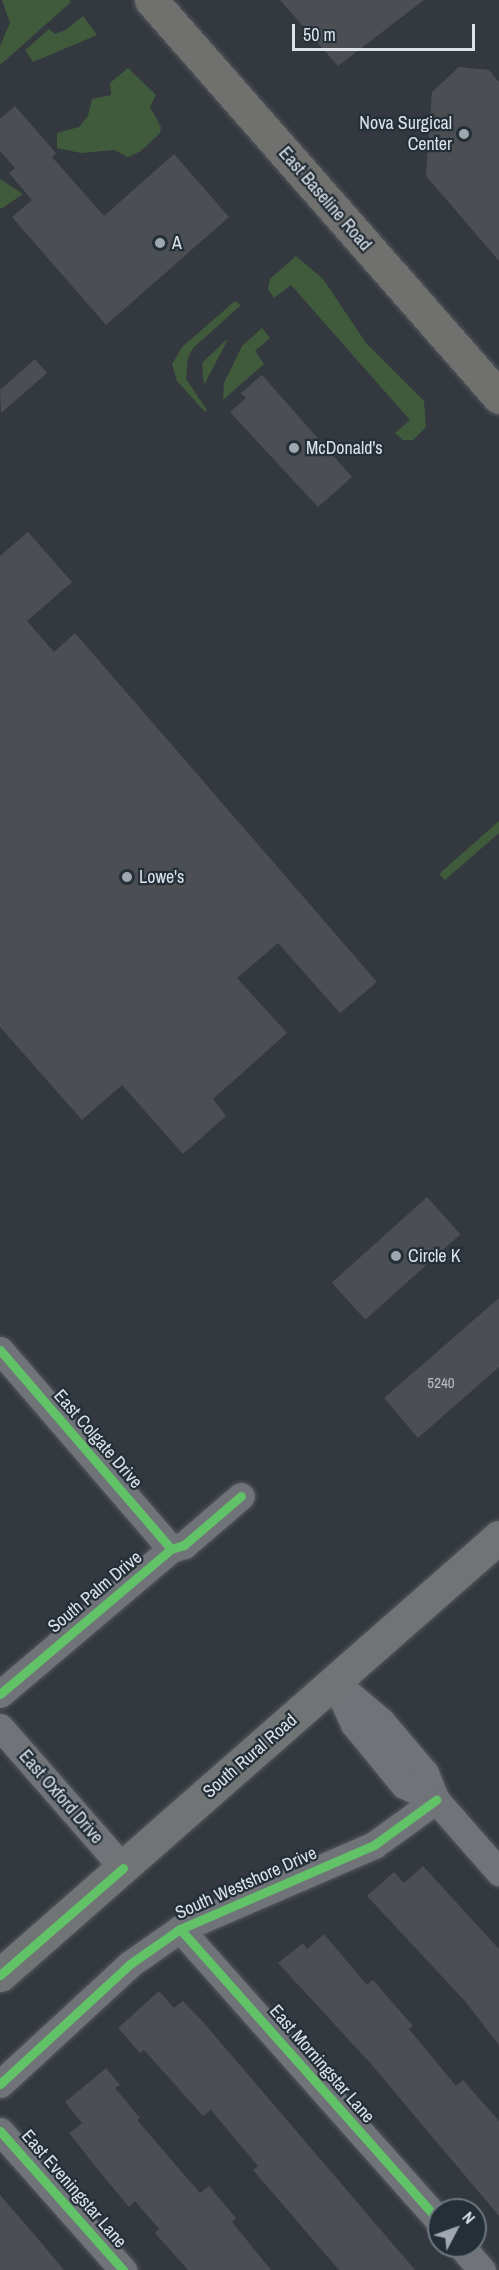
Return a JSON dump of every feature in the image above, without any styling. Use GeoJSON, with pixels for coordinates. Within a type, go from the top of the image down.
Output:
{"type":"FeatureCollection","features":[{"type":"Feature","properties":{"kind":"main road","name":"East Baseline Road"},"geometry":{"type":"LineString","coordinates":[[151,0],[497,391]]}},
{"type":"Feature","properties":{"kind":"main road","name":"South Rural Road"},"geometry":{"type":"LineString","coordinates":[[0,1975],[499,1537]]}},
{"type":"Feature","properties":{"kind":"street","name":"East Colgate Drive"},"geometry":{"type":"LineString","coordinates":[[0,1350],[171,1549]]}},
{"type":"Feature","properties":{"kind":"street","name":"South Palm Drive"},"geometry":{"type":"LineString","coordinates":[[0,1694],[171,1549],[184,1545],[241,1496]]}},
{"type":"Feature","properties":{"kind":"street"},"geometry":{"type":"LineString","coordinates":[[335,1682],[381,1721],[425,1773],[436,1800],[499,1872]]}},
{"type":"Feature","properties":{"kind":"street","name":"East Oxford Drive"},"geometry":{"type":"LineString","coordinates":[[0,1727],[123,1868]]}},
{"type":"Feature","properties":{"kind":"street","name":"South Westshore Drive"},"geometry":{"type":"LineString","coordinates":[[0,2084],[130,1965],[180,1929],[374,1845],[436,1800]]}},
{"type":"Feature","properties":{"kind":"street","name":"East Morningstar Lane"},"geometry":{"type":"LineString","coordinates":[[180,1929],[427,2207]]}},
{"type":"Feature","properties":{"kind":"street","name":"East Eveningstar Lane"},"geometry":{"type":"LineString","coordinates":[[0,2131],[123,2270]]}},
{"type":"Feature","properties":{"kind":"street"},"geometry":{"type":"LineString","coordinates":[[472,2258],[482,2270]]}},
{"type":"Feature","properties":{"kind":"green space"},"geometry":{"type":"Polygon","coordinates":[[[2,0],[69,0],[71,2],[0,65],[0,46],[10,23],[2,0]]]}},
{"type":"Feature","properties":{"kind":"green space"},"geometry":{"type":"Polygon","coordinates":[[[83,16],[97,35],[33,62],[25,50],[49,29],[55,34],[66,30],[83,16]]]}},
{"type":"Feature","properties":{"kind":"green space"},"geometry":{"type":"Polygon","coordinates":[[[128,68],[156,95],[150,107],[161,127],[160,133],[141,151],[128,157],[114,150],[81,153],[57,148],[57,133],[79,127],[88,116],[92,99],[111,95],[110,83],[128,68]]]}},
{"type":"Feature","properties":{"kind":"green space"},"geometry":{"type":"Polygon","coordinates":[[[0,179],[23,194],[1,209],[0,207],[0,179]]]}},
{"type":"Feature","properties":{"kind":"green space"},"geometry":{"type":"Polygon","coordinates":[[[296,256],[323,279],[366,343],[424,401],[426,427],[413,440],[403,440],[395,433],[410,420],[291,285],[274,298],[268,289],[270,279],[296,256]]]}},
{"type":"Feature","properties":{"kind":"green space"},"geometry":{"type":"Polygon","coordinates":[[[235,301],[241,305],[193,348],[188,358],[186,379],[207,410],[205,412],[177,381],[172,364],[182,347],[235,301]]]}},
{"type":"Feature","properties":{"kind":"green space"},"geometry":{"type":"Polygon","coordinates":[[[262,328],[270,338],[255,351],[264,364],[223,400],[224,383],[242,346],[262,328]]]}},
{"type":"Feature","properties":{"kind":"green space"},"geometry":{"type":"Polygon","coordinates":[[[227,341],[204,385],[202,363],[227,341]]]}},
{"type":"Feature","properties":{"kind":"green space"},"geometry":{"type":"Polygon","coordinates":[[[499,821],[499,833],[445,880],[439,874],[499,821]]]}},
{"type":"Feature","properties":{"kind":"building"},"geometry":{"type":"Polygon","coordinates":[[[280,0],[424,0],[338,66],[280,0]]]}},
{"type":"Feature","properties":{"kind":"building","name":"Nova Surgical Center"},"geometry":{"type":"Polygon","coordinates":[[[459,67],[489,70],[499,82],[499,261],[426,176],[432,92],[459,67]]]}},
{"type":"Feature","properties":{"kind":"building","name":"A"},"geometry":{"type":"Polygon","coordinates":[[[15,106],[56,153],[52,157],[104,216],[174,154],[229,217],[106,325],[12,217],[32,200],[9,173],[15,168],[0,151],[0,119],[15,106]]]}},
{"type":"Feature","properties":{"kind":"building"},"geometry":{"type":"Polygon","coordinates":[[[35,359],[47,373],[1,413],[0,390],[35,359]]]}},
{"type":"Feature","properties":{"kind":"building","name":"McDonald's"},"geometry":{"type":"Polygon","coordinates":[[[262,375],[352,477],[318,507],[230,412],[246,398],[241,393],[262,375]]]}},
{"type":"Feature","properties":{"kind":"building","name":"Lowe's"},"geometry":{"type":"Polygon","coordinates":[[[28,532],[72,582],[27,621],[54,652],[75,633],[377,982],[340,1013],[278,943],[237,978],[287,1033],[213,1099],[226,1116],[183,1154],[122,1085],[82,1120],[0,1027],[0,556],[28,532]]]}},
{"type":"Feature","properties":{"kind":"building","name":"Circle K"},"geometry":{"type":"Polygon","coordinates":[[[427,1197],[460,1234],[365,1320],[332,1283],[427,1197]]]}},
{"type":"Feature","properties":{"kind":"building","name":"Circle K"},"geometry":{"type":"Polygon","coordinates":[[[499,1298],[499,1367],[418,1438],[384,1398],[499,1298]]]}},
{"type":"Feature","properties":{"kind":"building"},"geometry":{"type":"Polygon","coordinates":[[[423,1866],[499,1949],[499,2045],[464,2000],[367,1896],[394,1872],[404,1883],[423,1866]]]}},
{"type":"Feature","properties":{"kind":"building"},"geometry":{"type":"Polygon","coordinates":[[[324,1934],[367,1985],[373,1980],[413,2026],[409,2029],[456,2086],[463,2080],[499,2121],[499,2216],[487,2202],[487,2198],[484,2198],[371,2064],[278,1963],[303,1943],[307,1949],[324,1934]]]}},
{"type":"Feature","properties":{"kind":"building"},"geometry":{"type":"Polygon","coordinates":[[[159,1991],[174,2008],[183,2001],[204,2023],[415,2270],[339,2270],[253,2170],[258,2166],[211,2110],[203,2116],[144,2050],[140,2053],[118,2028],[159,1991]]]}},
{"type":"Feature","properties":{"kind":"building"},"geometry":{"type":"Polygon","coordinates":[[[106,2068],[120,2085],[115,2088],[140,2118],[137,2120],[200,2193],[209,2186],[236,2218],[232,2222],[271,2270],[188,2270],[155,2233],[159,2229],[135,2201],[129,2207],[103,2176],[69,2133],[82,2123],[65,2102],[106,2068]]]}},
{"type":"Feature","properties":{"kind":"building"},"geometry":{"type":"Polygon","coordinates":[[[0,2195],[27,2226],[64,2270],[0,2270],[0,2195]]]}},
{"type":"Feature","properties":{"kind":"cycle path"},"geometry":{"type":"LineString","coordinates":[[0,1350],[171,1549]]}},
{"type":"Feature","properties":{"kind":"cycle path"},"geometry":{"type":"LineString","coordinates":[[0,1694],[171,1549],[184,1545],[241,1496]]}},
{"type":"Feature","properties":{"kind":"cycle path"},"geometry":{"type":"LineString","coordinates":[[0,2084],[130,1964],[180,1929],[374,1845],[436,1800]]}},
{"type":"Feature","properties":{"kind":"cycle path"},"geometry":{"type":"LineString","coordinates":[[0,1975],[123,1868]]}},
{"type":"Feature","properties":{"kind":"cycle path"},"geometry":{"type":"LineString","coordinates":[[180,1929],[427,2207]]}},
{"type":"Feature","properties":{"kind":"cycle path"},"geometry":{"type":"LineString","coordinates":[[0,2131],[123,2270]]}},
{"type":"Feature","properties":{"kind":"place","name":"Nova Surgical Center"},"geometry":{"type":"Point","coordinates":[464,134]}},
{"type":"Feature","properties":{"kind":"place","name":"A"},"geometry":{"type":"Point","coordinates":[160,243]}},
{"type":"Feature","properties":{"kind":"place","name":"McDonald's"},"geometry":{"type":"Point","coordinates":[294,448]}},
{"type":"Feature","properties":{"kind":"place","name":"Lowe's"},"geometry":{"type":"Point","coordinates":[127,877]}},
{"type":"Feature","properties":{"kind":"place","name":"Circle K"},"geometry":{"type":"Point","coordinates":[396,1256]}}]}
